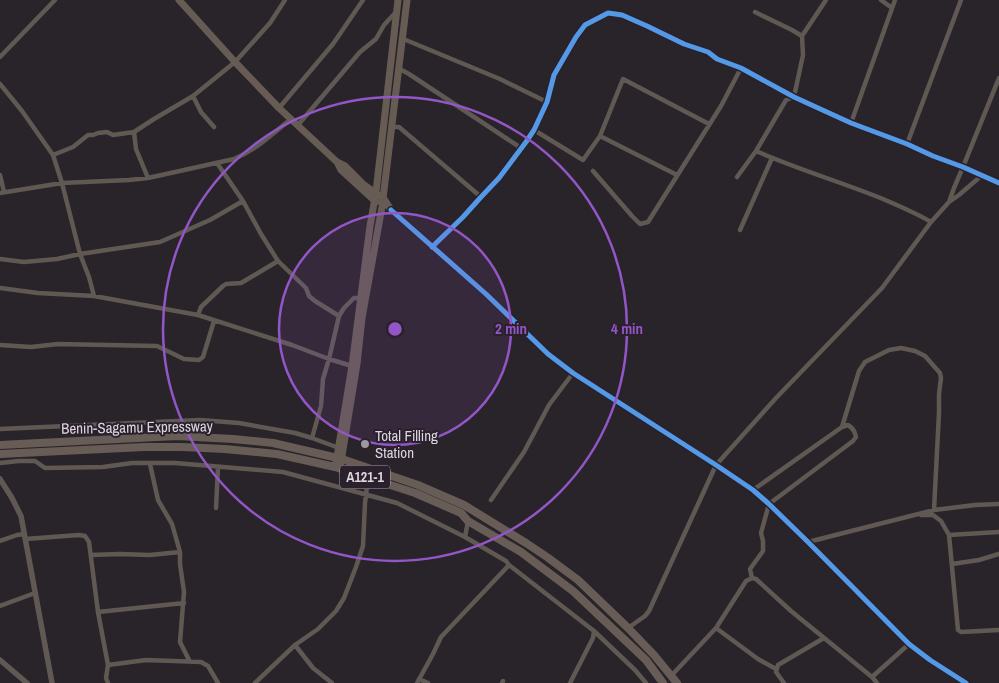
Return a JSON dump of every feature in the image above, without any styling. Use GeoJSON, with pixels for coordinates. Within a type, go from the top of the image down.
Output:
{"type":"FeatureCollection","features":[{"type":"Feature","properties":{"kind":"highway","name":"Benin-Sagamu Expressway"},"geometry":{"type":"LineString","coordinates":[[0,445],[176,436],[233,439],[273,444],[339,459],[418,485],[464,505],[492,521],[562,568],[628,628],[677,683]]}},
{"type":"Feature","properties":{"kind":"highway","name":"Benin-Sagamu Expressway"},"geometry":{"type":"LineString","coordinates":[[0,454],[144,447],[225,449],[277,454],[338,467],[416,493],[461,514],[468,521],[483,528],[521,552],[573,591],[646,660],[663,683]]}},
{"type":"Feature","properties":{"kind":"main road"},"geometry":{"type":"LineString","coordinates":[[179,0],[235,62],[279,108],[336,162],[341,170],[363,187],[374,201],[382,207],[391,210]]}},
{"type":"Feature","properties":{"kind":"main road"},"geometry":{"type":"LineString","coordinates":[[339,459],[339,448],[376,192],[398,0]]}},
{"type":"Feature","properties":{"kind":"main road"},"geometry":{"type":"LineString","coordinates":[[338,467],[357,364],[362,318],[384,199],[407,0]]}},
{"type":"Feature","properties":{"kind":"main road"},"geometry":{"type":"LineString","coordinates":[[363,187],[378,174]]}},
{"type":"Feature","properties":{"kind":"main road"},"geometry":{"type":"LineString","coordinates":[[363,187],[376,192],[384,199],[391,210]]}},
{"type":"Feature","properties":{"kind":"main road"},"geometry":{"type":"LineString","coordinates":[[363,187],[373,212]]}},
{"type":"Feature","properties":{"kind":"street"},"geometry":{"type":"LineString","coordinates":[[0,57],[55,0]]}},
{"type":"Feature","properties":{"kind":"street"},"geometry":{"type":"LineString","coordinates":[[53,155],[73,147],[88,135],[107,132],[113,135],[134,132],[194,96],[235,62],[270,23],[285,0]]}},
{"type":"Feature","properties":{"kind":"street"},"geometry":{"type":"LineString","coordinates":[[279,108],[333,44],[362,0]]}},
{"type":"Feature","properties":{"kind":"street"},"geometry":{"type":"LineString","coordinates":[[794,96],[802,55],[802,36],[826,0]]}},
{"type":"Feature","properties":{"kind":"street"},"geometry":{"type":"LineString","coordinates":[[882,0],[892,8]]}},
{"type":"Feature","properties":{"kind":"street"},"geometry":{"type":"LineString","coordinates":[[851,123],[895,0]]}},
{"type":"Feature","properties":{"kind":"street"},"geometry":{"type":"LineString","coordinates":[[907,144],[961,0]]}},
{"type":"Feature","properties":{"kind":"street"},"geometry":{"type":"LineString","coordinates":[[298,125],[360,52],[376,39],[384,25],[396,11]]}},
{"type":"Feature","properties":{"kind":"street"},"geometry":{"type":"LineString","coordinates":[[755,12],[802,36]]}},
{"type":"Feature","properties":{"kind":"street"},"geometry":{"type":"LineString","coordinates":[[432,247],[499,178],[534,130],[547,102],[554,76],[576,37],[585,25],[608,13],[622,15],[684,44],[708,52],[851,123],[964,167],[999,183]]}},
{"type":"Feature","properties":{"kind":"street"},"geometry":{"type":"LineString","coordinates":[[402,38],[500,79],[547,102]]}},
{"type":"Feature","properties":{"kind":"street"},"geometry":{"type":"LineString","coordinates":[[398,68],[521,148]]}},
{"type":"Feature","properties":{"kind":"street"},"geometry":{"type":"LineString","coordinates":[[593,171],[640,224],[648,222],[721,106],[740,68]]}},
{"type":"Feature","properties":{"kind":"street"},"geometry":{"type":"LineString","coordinates":[[949,202],[999,78]]}},
{"type":"Feature","properties":{"kind":"street"},"geometry":{"type":"LineString","coordinates":[[534,130],[583,160],[600,136],[623,79],[709,124]]}},
{"type":"Feature","properties":{"kind":"street"},"geometry":{"type":"LineString","coordinates":[[0,84],[53,155],[80,254],[94,296]]}},
{"type":"Feature","properties":{"kind":"street"},"geometry":{"type":"LineString","coordinates":[[194,96],[201,112],[214,127]]}},
{"type":"Feature","properties":{"kind":"street"},"geometry":{"type":"LineString","coordinates":[[737,177],[756,151],[786,100],[794,96]]}},
{"type":"Feature","properties":{"kind":"street"},"geometry":{"type":"LineString","coordinates":[[0,175],[2,192],[62,183],[148,178],[217,163],[247,154],[291,119]]}},
{"type":"Feature","properties":{"kind":"street"},"geometry":{"type":"LineString","coordinates":[[391,127],[399,127],[481,197]]}},
{"type":"Feature","properties":{"kind":"street"},"geometry":{"type":"LineString","coordinates":[[134,132],[136,149],[148,178]]}},
{"type":"Feature","properties":{"kind":"street"},"geometry":{"type":"LineString","coordinates":[[600,136],[677,174]]}},
{"type":"Feature","properties":{"kind":"street"},"geometry":{"type":"LineString","coordinates":[[756,151],[866,192],[918,214],[931,222]]}},
{"type":"Feature","properties":{"kind":"street"},"geometry":{"type":"LineString","coordinates":[[740,230],[772,158]]}},
{"type":"Feature","properties":{"kind":"street"},"geometry":{"type":"LineString","coordinates":[[217,163],[243,201],[278,261],[306,288],[309,296],[339,316]]}},
{"type":"Feature","properties":{"kind":"street"},"geometry":{"type":"LineString","coordinates":[[628,628],[649,611],[716,464],[776,398],[882,288],[931,222],[949,202],[981,176]]}},
{"type":"Feature","properties":{"kind":"street"},"geometry":{"type":"LineString","coordinates":[[0,259],[36,262],[57,260],[80,254],[160,242],[210,220],[243,201]]}},
{"type":"Feature","properties":{"kind":"street"},"geometry":{"type":"LineString","coordinates":[[391,210],[486,294],[548,354],[573,373],[716,464],[753,490],[808,542],[909,644],[966,683]]}},
{"type":"Feature","properties":{"kind":"street"},"geometry":{"type":"LineString","coordinates":[[198,315],[201,307],[223,286],[241,283],[278,261]]}},
{"type":"Feature","properties":{"kind":"street"},"geometry":{"type":"LineString","coordinates":[[0,288],[94,296],[198,315],[352,366]]}},
{"type":"Feature","properties":{"kind":"street"},"geometry":{"type":"LineString","coordinates":[[312,438],[321,406],[323,378],[339,316],[354,298],[360,298]]}},
{"type":"Feature","properties":{"kind":"street"},"geometry":{"type":"LineString","coordinates":[[0,345],[31,347],[58,344],[157,346],[184,359],[198,360],[203,357],[214,321]]}},
{"type":"Feature","properties":{"kind":"street"},"geometry":{"type":"LineString","coordinates":[[842,427],[858,371],[865,362],[889,350],[901,348],[925,356],[940,373],[941,378],[938,394],[939,413],[934,510]]}},
{"type":"Feature","properties":{"kind":"street"},"geometry":{"type":"LineString","coordinates":[[491,500],[524,452],[549,405],[573,373]]}},
{"type":"Feature","properties":{"kind":"street"},"geometry":{"type":"LineString","coordinates":[[0,429],[200,420],[239,423],[312,438],[339,448]]}},
{"type":"Feature","properties":{"kind":"street"},"geometry":{"type":"LineString","coordinates":[[752,578],[750,569],[763,551],[761,533],[769,504],[853,441],[856,433],[848,425],[842,427],[753,490]]}},
{"type":"Feature","properties":{"kind":"street"},"geometry":{"type":"LineString","coordinates":[[0,464],[35,461],[45,468],[102,467],[132,463],[175,463],[283,472],[397,503],[465,537],[506,561],[594,631],[646,683]]}},
{"type":"Feature","properties":{"kind":"street"},"geometry":{"type":"LineString","coordinates":[[150,464],[158,500],[172,524],[180,552],[184,592],[180,642],[190,662]]}},
{"type":"Feature","properties":{"kind":"street"},"geometry":{"type":"LineString","coordinates":[[216,508],[218,467]]}},
{"type":"Feature","properties":{"kind":"street"},"geometry":{"type":"LineString","coordinates":[[255,683],[295,646],[318,629],[336,611],[344,598],[362,546],[368,478]]}},
{"type":"Feature","properties":{"kind":"street"},"geometry":{"type":"LineString","coordinates":[[0,479],[21,516],[52,683]]}},
{"type":"Feature","properties":{"kind":"street"},"geometry":{"type":"LineString","coordinates":[[808,542],[934,510],[999,504]]}},
{"type":"Feature","properties":{"kind":"street"},"geometry":{"type":"LineString","coordinates":[[914,514],[933,515],[941,521],[949,535],[958,630],[961,632],[999,630]]}},
{"type":"Feature","properties":{"kind":"street"},"geometry":{"type":"LineString","coordinates":[[465,537],[468,521]]}},
{"type":"Feature","properties":{"kind":"street"},"geometry":{"type":"LineString","coordinates":[[949,535],[999,532]]}},
{"type":"Feature","properties":{"kind":"street"},"geometry":{"type":"LineString","coordinates":[[0,542],[17,535],[24,537],[85,536],[91,556],[98,612],[108,665],[106,678],[108,683]]}},
{"type":"Feature","properties":{"kind":"street"},"geometry":{"type":"LineString","coordinates":[[91,556],[119,554],[150,555],[180,552]]}},
{"type":"Feature","properties":{"kind":"street"},"geometry":{"type":"LineString","coordinates":[[952,564],[979,560],[999,554]]}},
{"type":"Feature","properties":{"kind":"street"},"geometry":{"type":"LineString","coordinates":[[428,683],[418,681],[440,637],[510,565]]}},
{"type":"Feature","properties":{"kind":"street"},"geometry":{"type":"LineString","coordinates":[[671,676],[716,628],[746,581],[752,578],[756,579],[877,683]]}},
{"type":"Feature","properties":{"kind":"street"},"geometry":{"type":"LineString","coordinates":[[0,606],[35,593]]}},
{"type":"Feature","properties":{"kind":"street"},"geometry":{"type":"LineString","coordinates":[[98,612],[184,603]]}},
{"type":"Feature","properties":{"kind":"street"},"geometry":{"type":"LineString","coordinates":[[716,628],[758,659],[776,669],[784,683]]}},
{"type":"Feature","properties":{"kind":"street"},"geometry":{"type":"LineString","coordinates":[[570,683],[593,638],[594,631]]}},
{"type":"Feature","properties":{"kind":"street"},"geometry":{"type":"LineString","coordinates":[[776,669],[778,665],[824,638]]}},
{"type":"Feature","properties":{"kind":"street"},"geometry":{"type":"LineString","coordinates":[[872,677],[909,644]]}},
{"type":"Feature","properties":{"kind":"street"},"geometry":{"type":"LineString","coordinates":[[295,646],[313,668],[332,683]]}},
{"type":"Feature","properties":{"kind":"street"},"geometry":{"type":"LineString","coordinates":[[0,660],[27,683]]}},
{"type":"Feature","properties":{"kind":"street"},"geometry":{"type":"LineString","coordinates":[[108,665],[146,660],[202,662],[208,666],[217,683]]}},
{"type":"Feature","properties":{"kind":"cycle path"},"geometry":{"type":"LineString","coordinates":[[432,247],[499,178],[534,130],[547,102],[554,75],[576,37],[585,25],[608,13],[622,15],[684,44],[708,52],[717,59],[741,68],[794,97],[851,123],[907,144],[999,183]]}},
{"type":"Feature","properties":{"kind":"cycle path"},"geometry":{"type":"LineString","coordinates":[[391,210],[486,294],[548,354],[573,373],[753,490],[808,542],[909,644],[966,683]]}},
{"type":"Feature","properties":{"kind":"place","name":"Total Filling Station"},"geometry":{"type":"Point","coordinates":[365,444]}}]}
